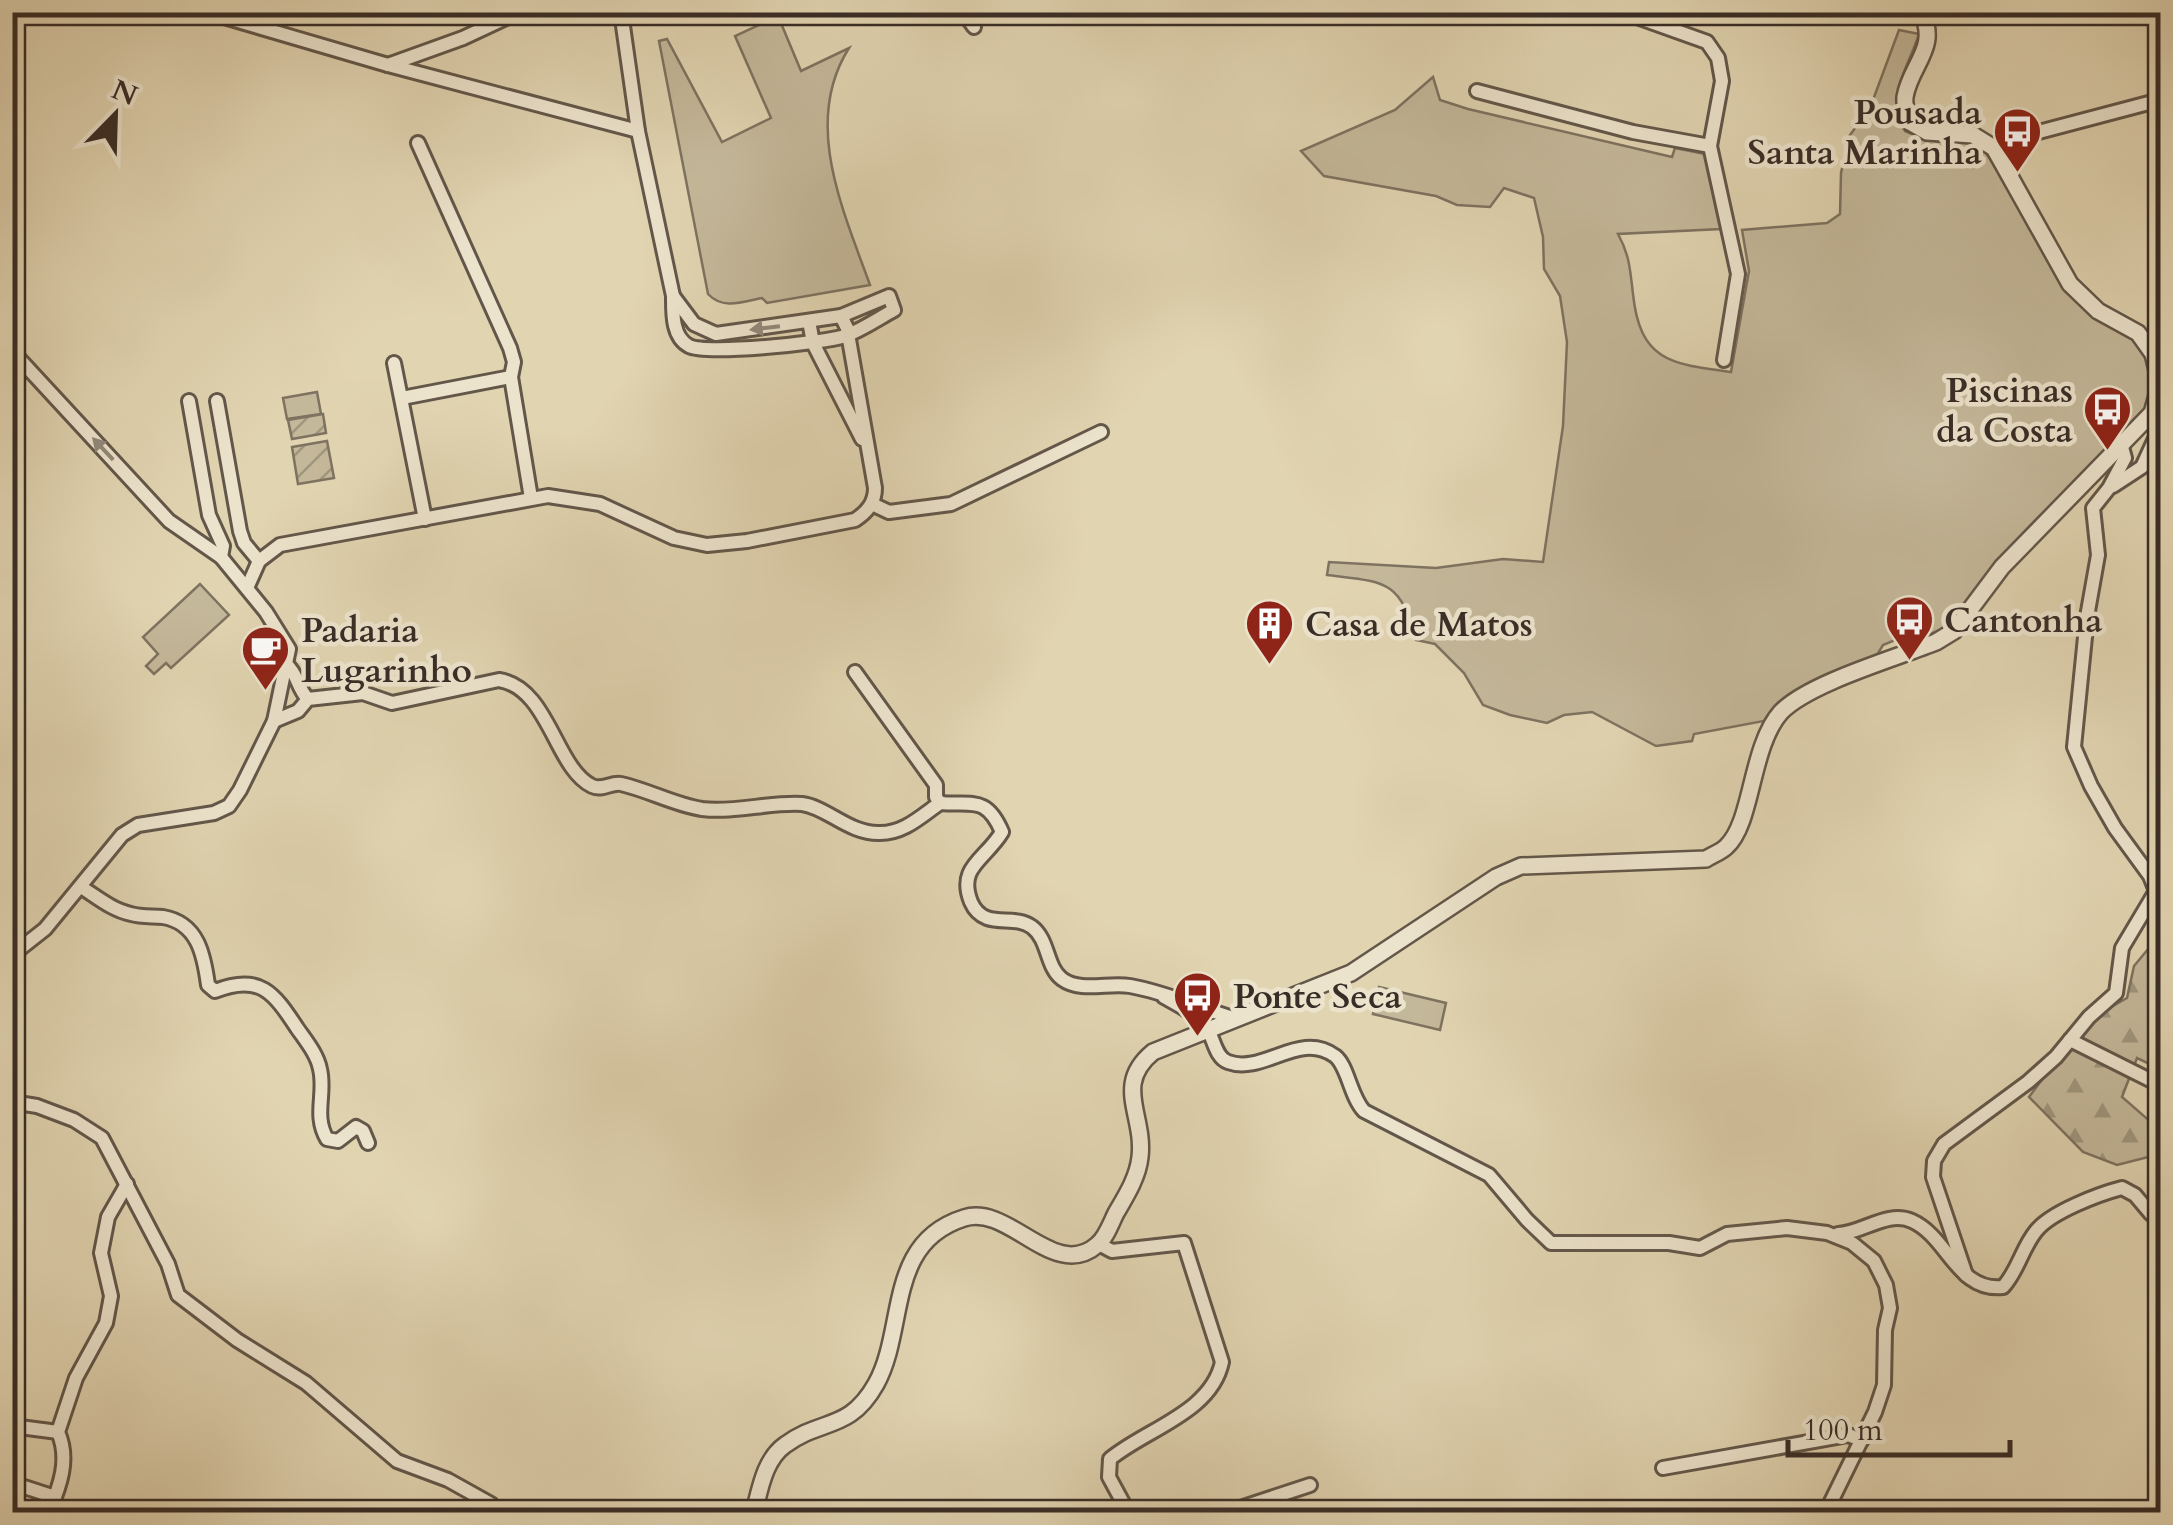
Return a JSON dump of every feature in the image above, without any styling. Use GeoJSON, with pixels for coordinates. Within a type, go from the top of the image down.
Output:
{"type":"FeatureCollection","features":[{"type":"Feature","properties":{"kind":"street"},"geometry":{"type":"LineString","coordinates":[[207,12],[638,131]]}},
{"type":"Feature","properties":{"kind":"street"},"geometry":{"type":"LineString","coordinates":[[388,65],[464,38],[520,12]]}},
{"type":"Feature","properties":{"kind":"street"},"geometry":{"type":"LineString","coordinates":[[621,12],[638,131],[672,296],[673,318],[678,333],[691,348],[709,351],[813,343],[848,335],[894,310],[888,296],[841,316],[716,334],[694,324],[672,296]]}},
{"type":"Feature","properties":{"kind":"street"},"geometry":{"type":"LineString","coordinates":[[963,12],[974,27]]}},
{"type":"Feature","properties":{"kind":"street"},"geometry":{"type":"LineString","coordinates":[[1622,12],[1706,42],[1718,58],[1722,81],[1710,146],[1738,274],[1724,360]]}},
{"type":"Feature","properties":{"kind":"street"},"geometry":{"type":"LineString","coordinates":[[755,1512],[767,1466],[784,1445],[858,1411],[879,1380],[904,1282],[919,1248],[943,1227],[968,1216],[992,1218],[1055,1252],[1082,1254],[1099,1244],[1134,1181],[1140,1156],[1132,1081],[1137,1065],[1153,1052],[1350,973],[1496,878],[1521,866],[1706,859],[1728,846],[1738,827],[1765,735],[1783,710],[1813,691],[1936,642],[1954,631],[2002,567],[2152,413],[2160,383],[2152,354],[2138,334],[2098,311],[2070,284],[1994,148],[1973,135],[1927,132],[1908,122],[1904,99],[1927,42],[1928,26],[1921,12]]}},
{"type":"Feature","properties":{"kind":"street"},"geometry":{"type":"LineString","coordinates":[[1477,90],[1568,117],[1710,146]]}},
{"type":"Feature","properties":{"kind":"street"},"geometry":{"type":"LineString","coordinates":[[1994,148],[2012,139],[2160,100]]}},
{"type":"Feature","properties":{"kind":"street"},"geometry":{"type":"LineString","coordinates":[[418,143],[510,348],[514,362],[511,377],[531,498]]}},
{"type":"Feature","properties":{"kind":"street"},"geometry":{"type":"LineString","coordinates":[[247,588],[259,561],[280,545],[548,496],[590,501],[674,538],[708,545],[855,520],[872,504],[876,488],[848,335],[841,316]]}},
{"type":"Feature","properties":{"kind":"street"},"geometry":{"type":"LineString","coordinates":[[809,321],[813,343],[867,451]]}},
{"type":"Feature","properties":{"kind":"street"},"geometry":{"type":"LineString","coordinates":[[12,351],[169,521],[221,557],[289,649],[274,721],[229,806],[214,814],[138,825],[122,835],[45,928],[12,955]]}},
{"type":"Feature","properties":{"kind":"street"},"geometry":{"type":"LineString","coordinates":[[394,363],[424,519]]}},
{"type":"Feature","properties":{"kind":"street"},"geometry":{"type":"LineString","coordinates":[[402,398],[511,377]]}},
{"type":"Feature","properties":{"kind":"street"},"geometry":{"type":"LineString","coordinates":[[217,401],[240,532],[259,561]]}},
{"type":"Feature","properties":{"kind":"street"},"geometry":{"type":"LineString","coordinates":[[189,402],[209,515],[222,546],[221,557]]}},
{"type":"Feature","properties":{"kind":"street"},"geometry":{"type":"LineString","coordinates":[[2109,488],[2142,467],[2160,428]]}},
{"type":"Feature","properties":{"kind":"street"},"geometry":{"type":"LineString","coordinates":[[872,504],[896,512],[951,504],[1101,432]]}},
{"type":"Feature","properties":{"kind":"street"},"geometry":{"type":"LineString","coordinates":[[1966,1275],[1934,1177],[1934,1160],[1944,1144],[2028,1082],[2116,994],[2122,948],[2156,891],[2091,786],[2074,747],[2087,617],[2098,554],[2093,508],[2125,458],[2122,448]]}},
{"type":"Feature","properties":{"kind":"street"},"geometry":{"type":"LineString","coordinates":[[199,455],[224,450]]}},
{"type":"Feature","properties":{"kind":"street"},"geometry":{"type":"LineString","coordinates":[[286,664],[308,699]]}},
{"type":"Feature","properties":{"kind":"street"},"geometry":{"type":"LineString","coordinates":[[855,672],[936,784],[940,803]]}},
{"type":"Feature","properties":{"kind":"street"},"geometry":{"type":"LineString","coordinates":[[274,721],[298,712],[308,699],[363,693],[392,703],[500,680],[512,682],[546,716],[564,755],[588,784],[598,788],[616,783],[700,809],[804,804],[848,827],[876,834],[900,831],[940,803],[975,802],[994,814],[1002,832],[993,847],[969,870],[964,885],[974,909],[988,918],[1016,921],[1033,928],[1064,982],[1129,986],[1233,1018]]}},
{"type":"Feature","properties":{"kind":"street"},"geometry":{"type":"LineString","coordinates":[[81,887],[114,908],[168,918],[183,926],[196,938],[204,954],[208,985],[216,990],[247,982],[264,988],[280,1002],[321,1070],[318,1117],[327,1139],[338,1142],[356,1127],[364,1130],[368,1143]]}},
{"type":"Feature","properties":{"kind":"street"},"geometry":{"type":"LineString","coordinates":[[1164,997],[1193,1014],[1207,1029],[1221,1058],[1231,1064],[1292,1048],[1312,1047],[1334,1056],[1344,1066],[1350,1090],[1364,1111],[1490,1175],[1551,1243],[1669,1243],[1700,1248],[1727,1234],[1752,1229],[1827,1233],[1863,1230],[1891,1218],[1912,1221],[1966,1275],[1988,1289],[2003,1287],[2013,1276],[2037,1230],[2099,1194],[2122,1188],[2135,1195],[2151,1214],[2160,1216]]}},
{"type":"Feature","properties":{"kind":"street"},"geometry":{"type":"LineString","coordinates":[[2070,1040],[2160,1085]]}},
{"type":"Feature","properties":{"kind":"street"},"geometry":{"type":"LineString","coordinates":[[12,1102],[37,1106],[74,1120],[102,1138],[168,1264],[178,1295],[236,1340],[306,1383],[397,1461],[448,1480],[491,1504],[496,1512]]}},
{"type":"Feature","properties":{"kind":"street"},"geometry":{"type":"LineString","coordinates":[[49,1512],[61,1482],[64,1447],[58,1432],[76,1378],[106,1322],[111,1296],[101,1252],[108,1217],[126,1184]]}},
{"type":"Feature","properties":{"kind":"street"},"geometry":{"type":"LineString","coordinates":[[1826,1512],[1884,1385],[1885,1330],[1890,1308],[1886,1284],[1874,1261],[1852,1242],[1827,1233]]}},
{"type":"Feature","properties":{"kind":"street"},"geometry":{"type":"LineString","coordinates":[[1099,1244],[1112,1251],[1184,1243],[1222,1362],[1218,1380],[1180,1417],[1110,1459],[1108,1477],[1128,1512]]}},
{"type":"Feature","properties":{"kind":"street"},"geometry":{"type":"LineString","coordinates":[[12,1426],[58,1432]]}},
{"type":"Feature","properties":{"kind":"street"},"geometry":{"type":"LineString","coordinates":[[1662,1468],[1848,1435],[1862,1440]]}},
{"type":"Feature","properties":{"kind":"street"},"geometry":{"type":"LineString","coordinates":[[12,1483],[56,1497]]}},
{"type":"Feature","properties":{"kind":"street"},"geometry":{"type":"LineString","coordinates":[[1228,1512],[1310,1485]]}},
{"type":"Feature","properties":{"kind":"green space"},"geometry":{"type":"Polygon","coordinates":[[[778,16],[801,71],[849,48],[835,76],[828,136],[839,197],[870,285],[767,303],[762,298],[720,302],[708,294],[659,41],[667,39],[722,142],[771,118],[735,36],[778,16]]]}},
{"type":"Feature","properties":{"kind":"green space"},"geometry":{"type":"Polygon","coordinates":[[[1899,30],[1919,34],[1898,93],[1905,131],[1938,142],[1963,142],[1986,153],[2053,266],[2144,352],[2153,368],[2155,386],[2139,421],[1945,628],[1906,644],[1895,640],[1883,645],[1877,655],[1799,689],[1764,721],[1694,734],[1692,741],[1656,746],[1592,712],[1564,715],[1547,723],[1483,705],[1464,673],[1435,644],[1416,640],[1396,594],[1376,583],[1327,575],[1329,562],[1436,568],[1503,559],[1543,562],[1563,426],[1567,342],[1560,296],[1544,269],[1543,237],[1534,198],[1504,188],[1490,207],[1457,205],[1436,196],[1324,176],[1301,151],[1395,110],[1433,77],[1440,100],[1468,109],[1672,157],[1675,148],[1705,154],[1721,229],[1618,234],[1629,263],[1637,317],[1652,346],[1676,362],[1731,372],[1749,271],[1742,230],[1827,223],[1840,214],[1841,173],[1850,135],[1870,108],[1899,30]]]}},
{"type":"Feature","properties":{"kind":"green space"},"geometry":{"type":"Polygon","coordinates":[[[317,392],[321,414],[287,419],[283,398],[317,392]]]}},
{"type":"Feature","properties":{"kind":"green space"},"geometry":{"type":"Polygon","coordinates":[[[323,414],[326,433],[292,439],[288,420],[323,414]]]}},
{"type":"Feature","properties":{"kind":"green space"},"geometry":{"type":"Polygon","coordinates":[[[327,441],[334,478],[298,484],[292,447],[327,441]]]}},
{"type":"Feature","properties":{"kind":"green space"},"geometry":{"type":"Polygon","coordinates":[[[200,584],[229,615],[171,668],[166,663],[154,674],[146,666],[158,654],[143,637],[200,584]]]}},
{"type":"Feature","properties":{"kind":"green space"},"geometry":{"type":"Polygon","coordinates":[[[2149,948],[2160,952],[2160,1069],[2137,1058],[2122,1097],[2160,1130],[2160,1154],[2117,1165],[2083,1152],[2029,1097],[2086,1021],[2127,998],[2134,966],[2149,948]]]}},
{"type":"Feature","properties":{"kind":"green space"},"geometry":{"type":"Polygon","coordinates":[[[1379,987],[1446,1003],[1440,1030],[1373,1014],[1379,987]]]}},
{"type":"Feature","properties":{"kind":"waterway"},"geometry":{"type":"LineString","coordinates":[[333,12],[338,12]]}},
{"type":"Feature","properties":{"kind":"place","name":"Pousada Santa Marinha"},"geometry":{"type":"Point","coordinates":[2017,174]}},
{"type":"Feature","properties":{"kind":"place","name":"Piscinas da Costa"},"geometry":{"type":"Point","coordinates":[2108,452]}},
{"type":"Feature","properties":{"kind":"place","name":"Cantonha"},"geometry":{"type":"Point","coordinates":[1909,662]}},
{"type":"Feature","properties":{"kind":"place","name":"Casa de Matos"},"geometry":{"type":"Point","coordinates":[1270,666]}},
{"type":"Feature","properties":{"kind":"place","name":"Padaria Lugarinho"},"geometry":{"type":"Point","coordinates":[266,692]}},
{"type":"Feature","properties":{"kind":"place","name":"Ponte Seca"},"geometry":{"type":"Point","coordinates":[1198,1038]}}]}
